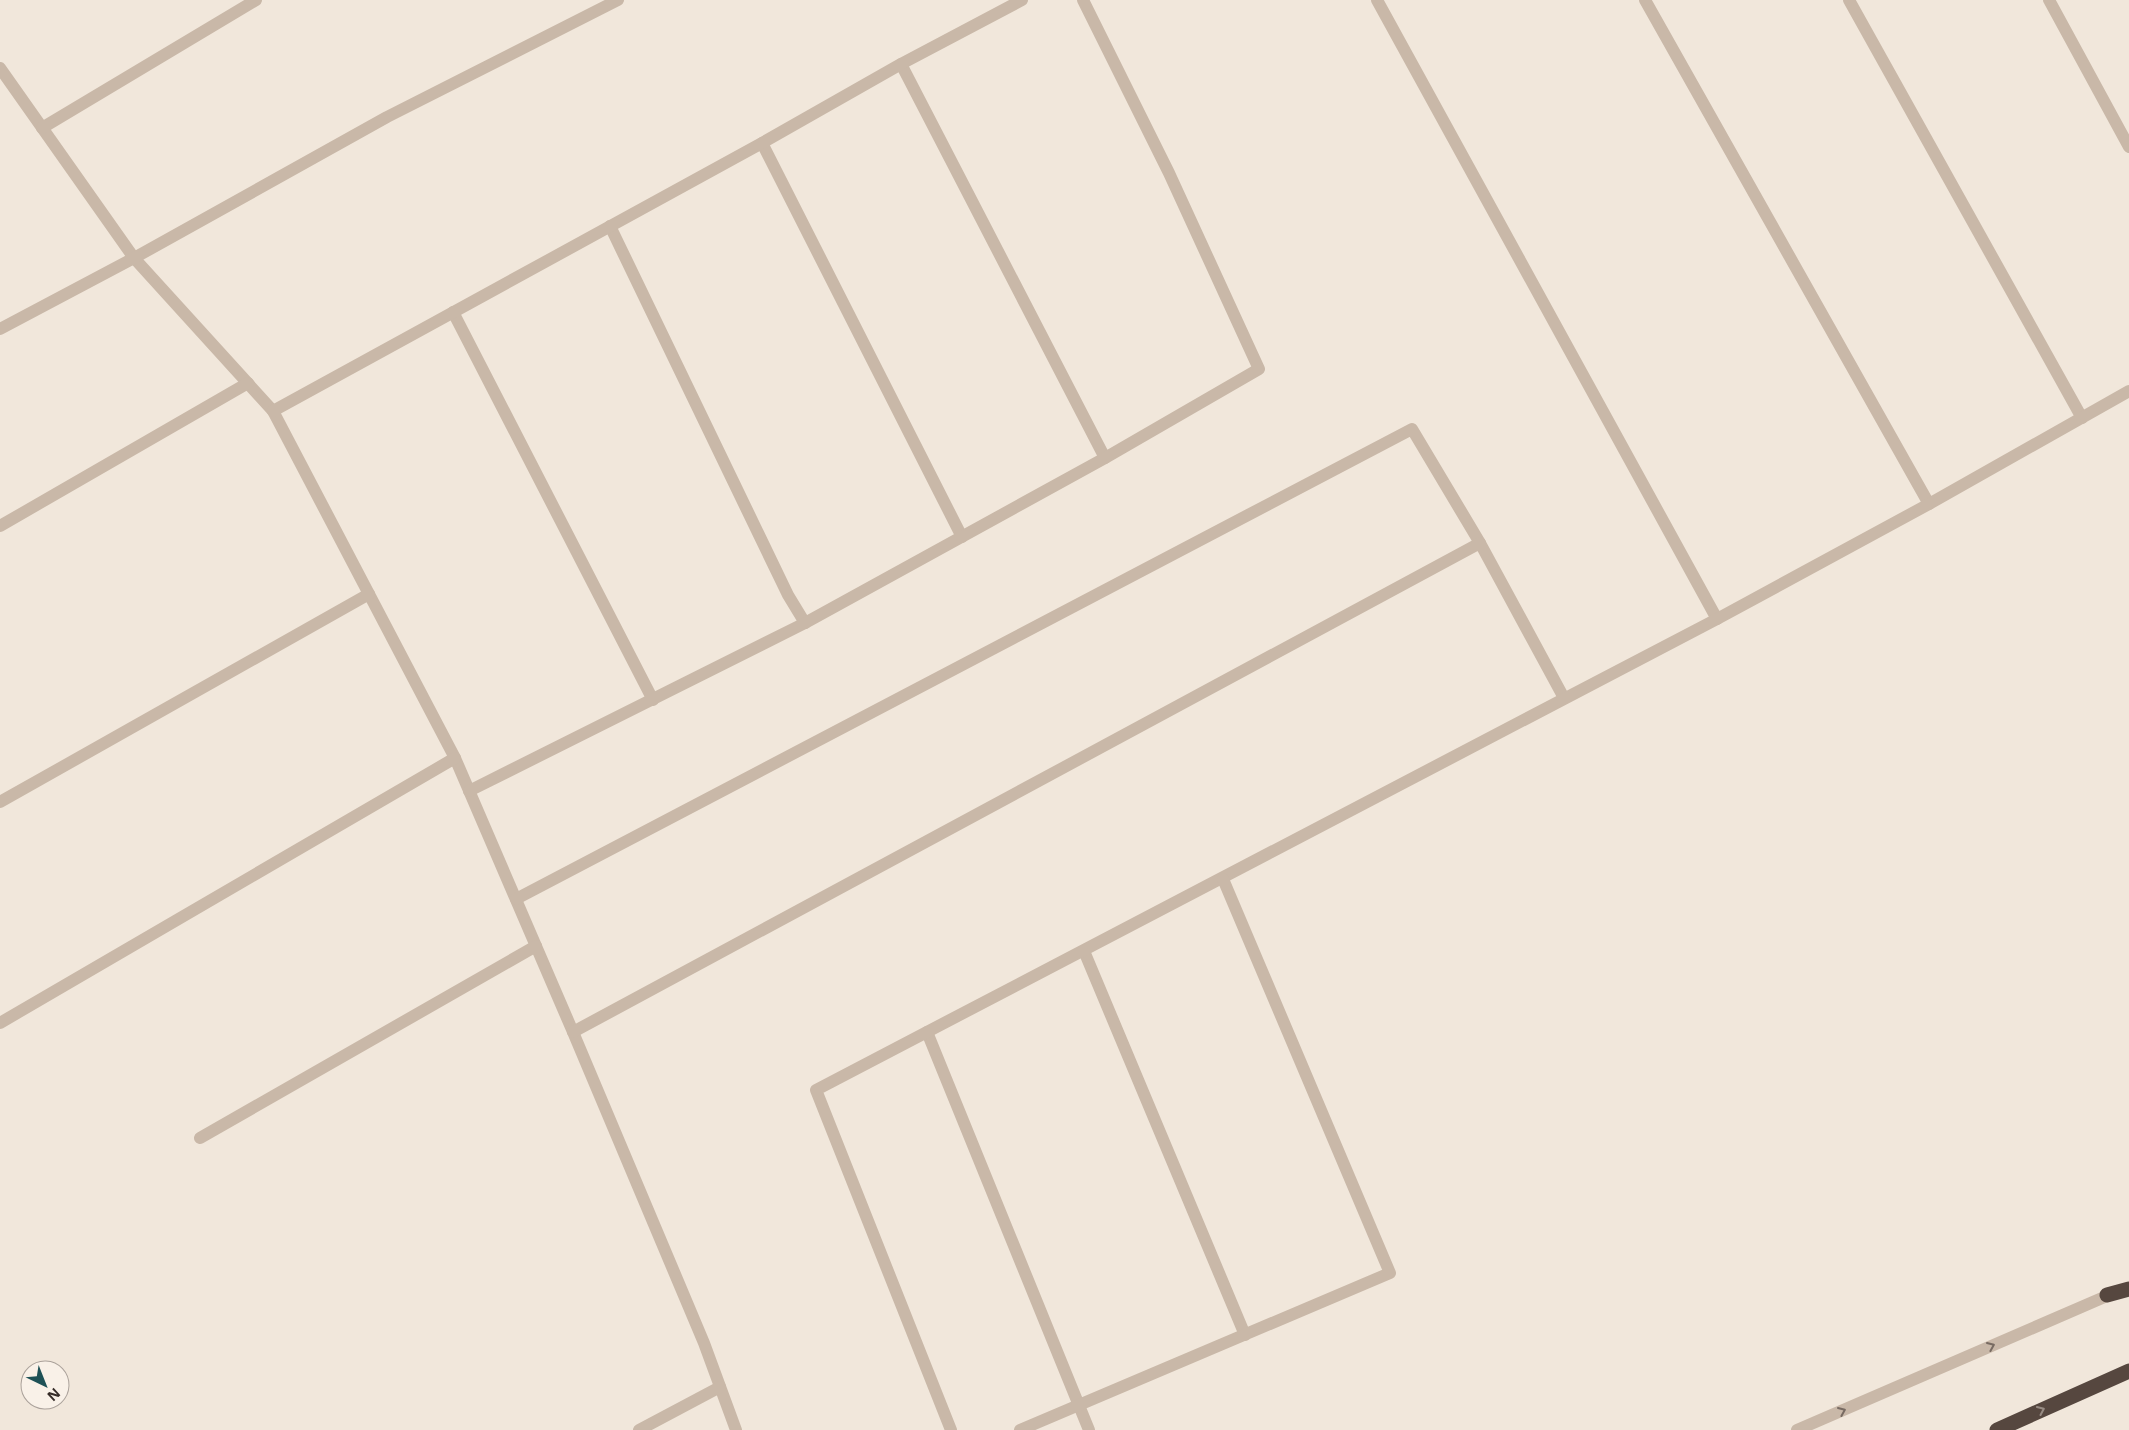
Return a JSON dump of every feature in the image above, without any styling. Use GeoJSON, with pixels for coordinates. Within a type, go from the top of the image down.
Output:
{"type":"FeatureCollection","features":[{"type":"Feature","properties":{"kind":"highway"},"geometry":{"type":"LineString","coordinates":[[2107,1295],[2129,1287]]}},
{"type":"Feature","properties":{"kind":"highway"},"geometry":{"type":"LineString","coordinates":[[1997,1430],[2129,1372]]}},
{"type":"Feature","properties":{"kind":"street"},"geometry":{"type":"LineString","coordinates":[[42,128],[256,0]]}},
{"type":"Feature","properties":{"kind":"street"},"geometry":{"type":"LineString","coordinates":[[0,329],[134,258],[388,117],[618,0]]}},
{"type":"Feature","properties":{"kind":"street"},"geometry":{"type":"LineString","coordinates":[[273,411],[762,143],[901,64],[1022,0]]}},
{"type":"Feature","properties":{"kind":"street"},"geometry":{"type":"LineString","coordinates":[[469,791],[805,623],[1105,458],[1260,368],[1169,173],[1083,0]]}},
{"type":"Feature","properties":{"kind":"street"},"geometry":{"type":"LineString","coordinates":[[1377,0],[1717,619]]}},
{"type":"Feature","properties":{"kind":"street"},"geometry":{"type":"LineString","coordinates":[[1645,0],[1929,504]]}},
{"type":"Feature","properties":{"kind":"street"},"geometry":{"type":"LineString","coordinates":[[1849,0],[2082,418]]}},
{"type":"Feature","properties":{"kind":"street"},"geometry":{"type":"LineString","coordinates":[[2049,0],[2129,147]]}},
{"type":"Feature","properties":{"kind":"street"},"geometry":{"type":"LineString","coordinates":[[901,64],[1105,458]]}},
{"type":"Feature","properties":{"kind":"street"},"geometry":{"type":"LineString","coordinates":[[0,68],[134,258],[273,411],[455,758],[574,1032],[704,1343],[736,1430]]}},
{"type":"Feature","properties":{"kind":"street"},"geometry":{"type":"LineString","coordinates":[[762,143],[962,537]]}},
{"type":"Feature","properties":{"kind":"street"},"geometry":{"type":"LineString","coordinates":[[610,226],[788,595],[805,623]]}},
{"type":"Feature","properties":{"kind":"street"},"geometry":{"type":"LineString","coordinates":[[453,312],[653,700]]}},
{"type":"Feature","properties":{"kind":"street"},"geometry":{"type":"LineString","coordinates":[[0,526],[248,383]]}},
{"type":"Feature","properties":{"kind":"street"},"geometry":{"type":"LineString","coordinates":[[951,1430],[816,1090],[1223,879],[1717,619],[1929,504],[2129,391]]}},
{"type":"Feature","properties":{"kind":"street"},"geometry":{"type":"LineString","coordinates":[[516,899],[1412,429],[1480,543],[1564,698]]}},
{"type":"Feature","properties":{"kind":"street"},"geometry":{"type":"LineString","coordinates":[[574,1032],[1480,543]]}},
{"type":"Feature","properties":{"kind":"street"},"geometry":{"type":"LineString","coordinates":[[0,802],[369,594]]}},
{"type":"Feature","properties":{"kind":"street"},"geometry":{"type":"LineString","coordinates":[[0,1023],[455,758]]}},
{"type":"Feature","properties":{"kind":"street"},"geometry":{"type":"LineString","coordinates":[[1020,1430],[1390,1273],[1223,879]]}},
{"type":"Feature","properties":{"kind":"street"},"geometry":{"type":"LineString","coordinates":[[200,1138],[536,946]]}},
{"type":"Feature","properties":{"kind":"street"},"geometry":{"type":"LineString","coordinates":[[1084,951],[1245,1335]]}},
{"type":"Feature","properties":{"kind":"street"},"geometry":{"type":"LineString","coordinates":[[927,1032],[1089,1430]]}},
{"type":"Feature","properties":{"kind":"street"},"geometry":{"type":"LineString","coordinates":[[1797,1430],[2107,1295]]}},
{"type":"Feature","properties":{"kind":"street"},"geometry":{"type":"LineString","coordinates":[[639,1430],[720,1387]]}}]}
